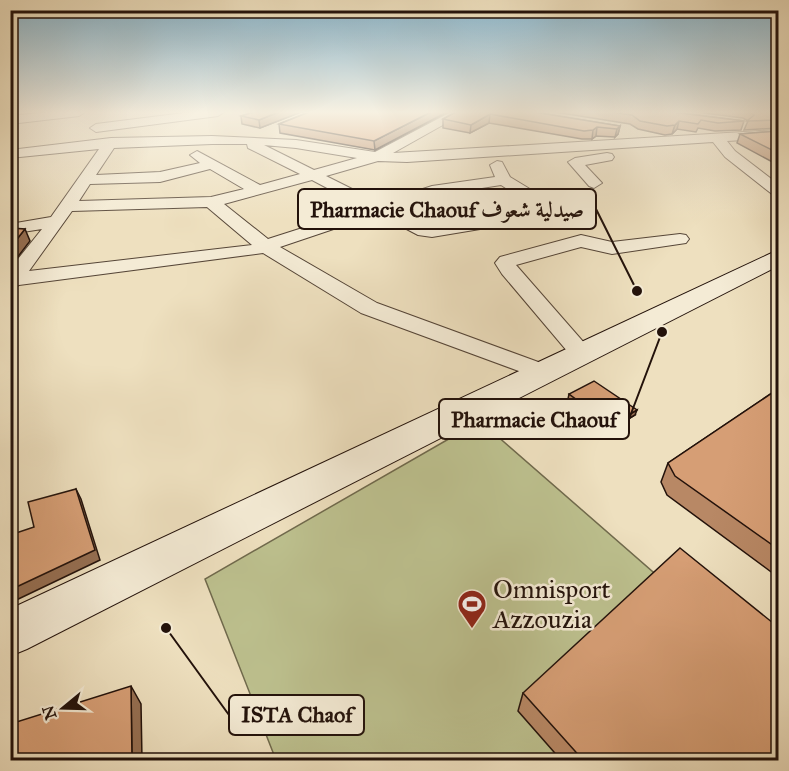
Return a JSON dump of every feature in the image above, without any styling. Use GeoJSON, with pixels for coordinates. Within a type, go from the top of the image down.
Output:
{"type":"FeatureCollection","features":[{"type":"Feature","properties":{"kind":"street"},"geometry":{"type":"LineString","coordinates":[[10,154],[78,148]]}},
{"type":"Feature","properties":{"kind":"street"},"geometry":{"type":"LineString","coordinates":[[13,281],[108,148]]}},
{"type":"Feature","properties":{"kind":"street"},"geometry":{"type":"LineString","coordinates":[[113,148],[131,156]]}},
{"type":"Feature","properties":{"kind":"street"},"geometry":{"type":"LineString","coordinates":[[185,148],[258,191]]}},
{"type":"Feature","properties":{"kind":"street"},"geometry":{"type":"LineString","coordinates":[[261,148],[379,210],[428,232],[498,221],[545,210],[542,204],[504,180],[492,153]]}},
{"type":"Feature","properties":{"kind":"street"},"geometry":{"type":"LineString","coordinates":[[327,148],[376,157],[407,158],[560,148]]}},
{"type":"Feature","properties":{"kind":"street"},"geometry":{"type":"LineString","coordinates":[[68,206],[212,202],[376,157],[393,148]]}},
{"type":"Feature","properties":{"kind":"street"},"geometry":{"type":"LineString","coordinates":[[725,148],[778,191]]}},
{"type":"Feature","properties":{"kind":"street"},"geometry":{"type":"LineString","coordinates":[[594,183],[575,165],[577,161],[668,153],[730,154]]}},
{"type":"Feature","properties":{"kind":"street"},"geometry":{"type":"LineString","coordinates":[[86,180],[159,177],[212,164]]}},
{"type":"Feature","properties":{"kind":"street"},"geometry":{"type":"LineString","coordinates":[[144,165],[159,177],[165,186],[170,204]]}},
{"type":"Feature","properties":{"kind":"street"},"geometry":{"type":"LineString","coordinates":[[13,281],[238,253],[266,247],[432,191],[504,180]]}},
{"type":"Feature","properties":{"kind":"street"},"geometry":{"type":"LineString","coordinates":[[432,191],[498,221]]}},
{"type":"Feature","properties":{"kind":"street"},"geometry":{"type":"LineString","coordinates":[[212,202],[266,247],[378,312],[543,372]]}},
{"type":"Feature","properties":{"kind":"street"},"geometry":{"type":"LineString","coordinates":[[10,229],[57,221]]}},
{"type":"Feature","properties":{"kind":"street"},"geometry":{"type":"LineString","coordinates":[[581,353],[509,270],[505,264],[507,261],[515,256],[581,241],[612,248],[680,239]]}},
{"type":"Feature","properties":{"kind":"street"},"geometry":{"type":"LineString","coordinates":[[10,633],[581,353],[777,260]]}},
{"type":"Feature","properties":{"kind":"green space","name":"Omnisport Azzouzia"},"geometry":{"type":"Polygon","coordinates":[[[480,421],[778,681],[778,760],[276,760],[205,579],[480,421]]]}},
{"type":"Feature","properties":{"kind":"building"},"geometry":{"type":"Polygon","coordinates":[[[768,148],[778,148],[778,153],[768,148]]]}},
{"type":"Feature","properties":{"kind":"building"},"geometry":{"type":"Polygon","coordinates":[[[10,228],[25,229],[10,248],[10,228]]]}},
{"type":"Feature","properties":{"kind":"building"},"geometry":{"type":"Polygon","coordinates":[[[594,381],[637,410],[611,425],[569,394],[594,381]]]}},
{"type":"Feature","properties":{"kind":"building"},"geometry":{"type":"Polygon","coordinates":[[[778,389],[778,549],[675,476],[668,463],[778,389]]]}},
{"type":"Feature","properties":{"kind":"building"},"geometry":{"type":"Polygon","coordinates":[[[76,489],[95,550],[10,590],[10,535],[34,527],[28,502],[76,489]]]}},
{"type":"Feature","properties":{"kind":"building"},"geometry":{"type":"Polygon","coordinates":[[[680,548],[778,627],[778,760],[583,760],[523,693],[680,548]]]}},
{"type":"Feature","properties":{"kind":"building"},"geometry":{"type":"Polygon","coordinates":[[[131,686],[132,760],[10,760],[10,724],[131,686]]]}},
{"type":"Feature","properties":{"kind":"place","name":"Pharmacie Chaouf صيدلية شعوف"},"geometry":{"type":"Point","coordinates":[637,291]}},
{"type":"Feature","properties":{"kind":"place","name":"Pharmacie Chaouf"},"geometry":{"type":"Point","coordinates":[662,332]}},
{"type":"Feature","properties":{"kind":"place","name":"ISTA Chaof"},"geometry":{"type":"Point","coordinates":[166,628]}},
{"type":"Feature","properties":{"kind":"place","name":"Omnisport Azzouzia"},"geometry":{"type":"Point","coordinates":[472,630]}}]}
